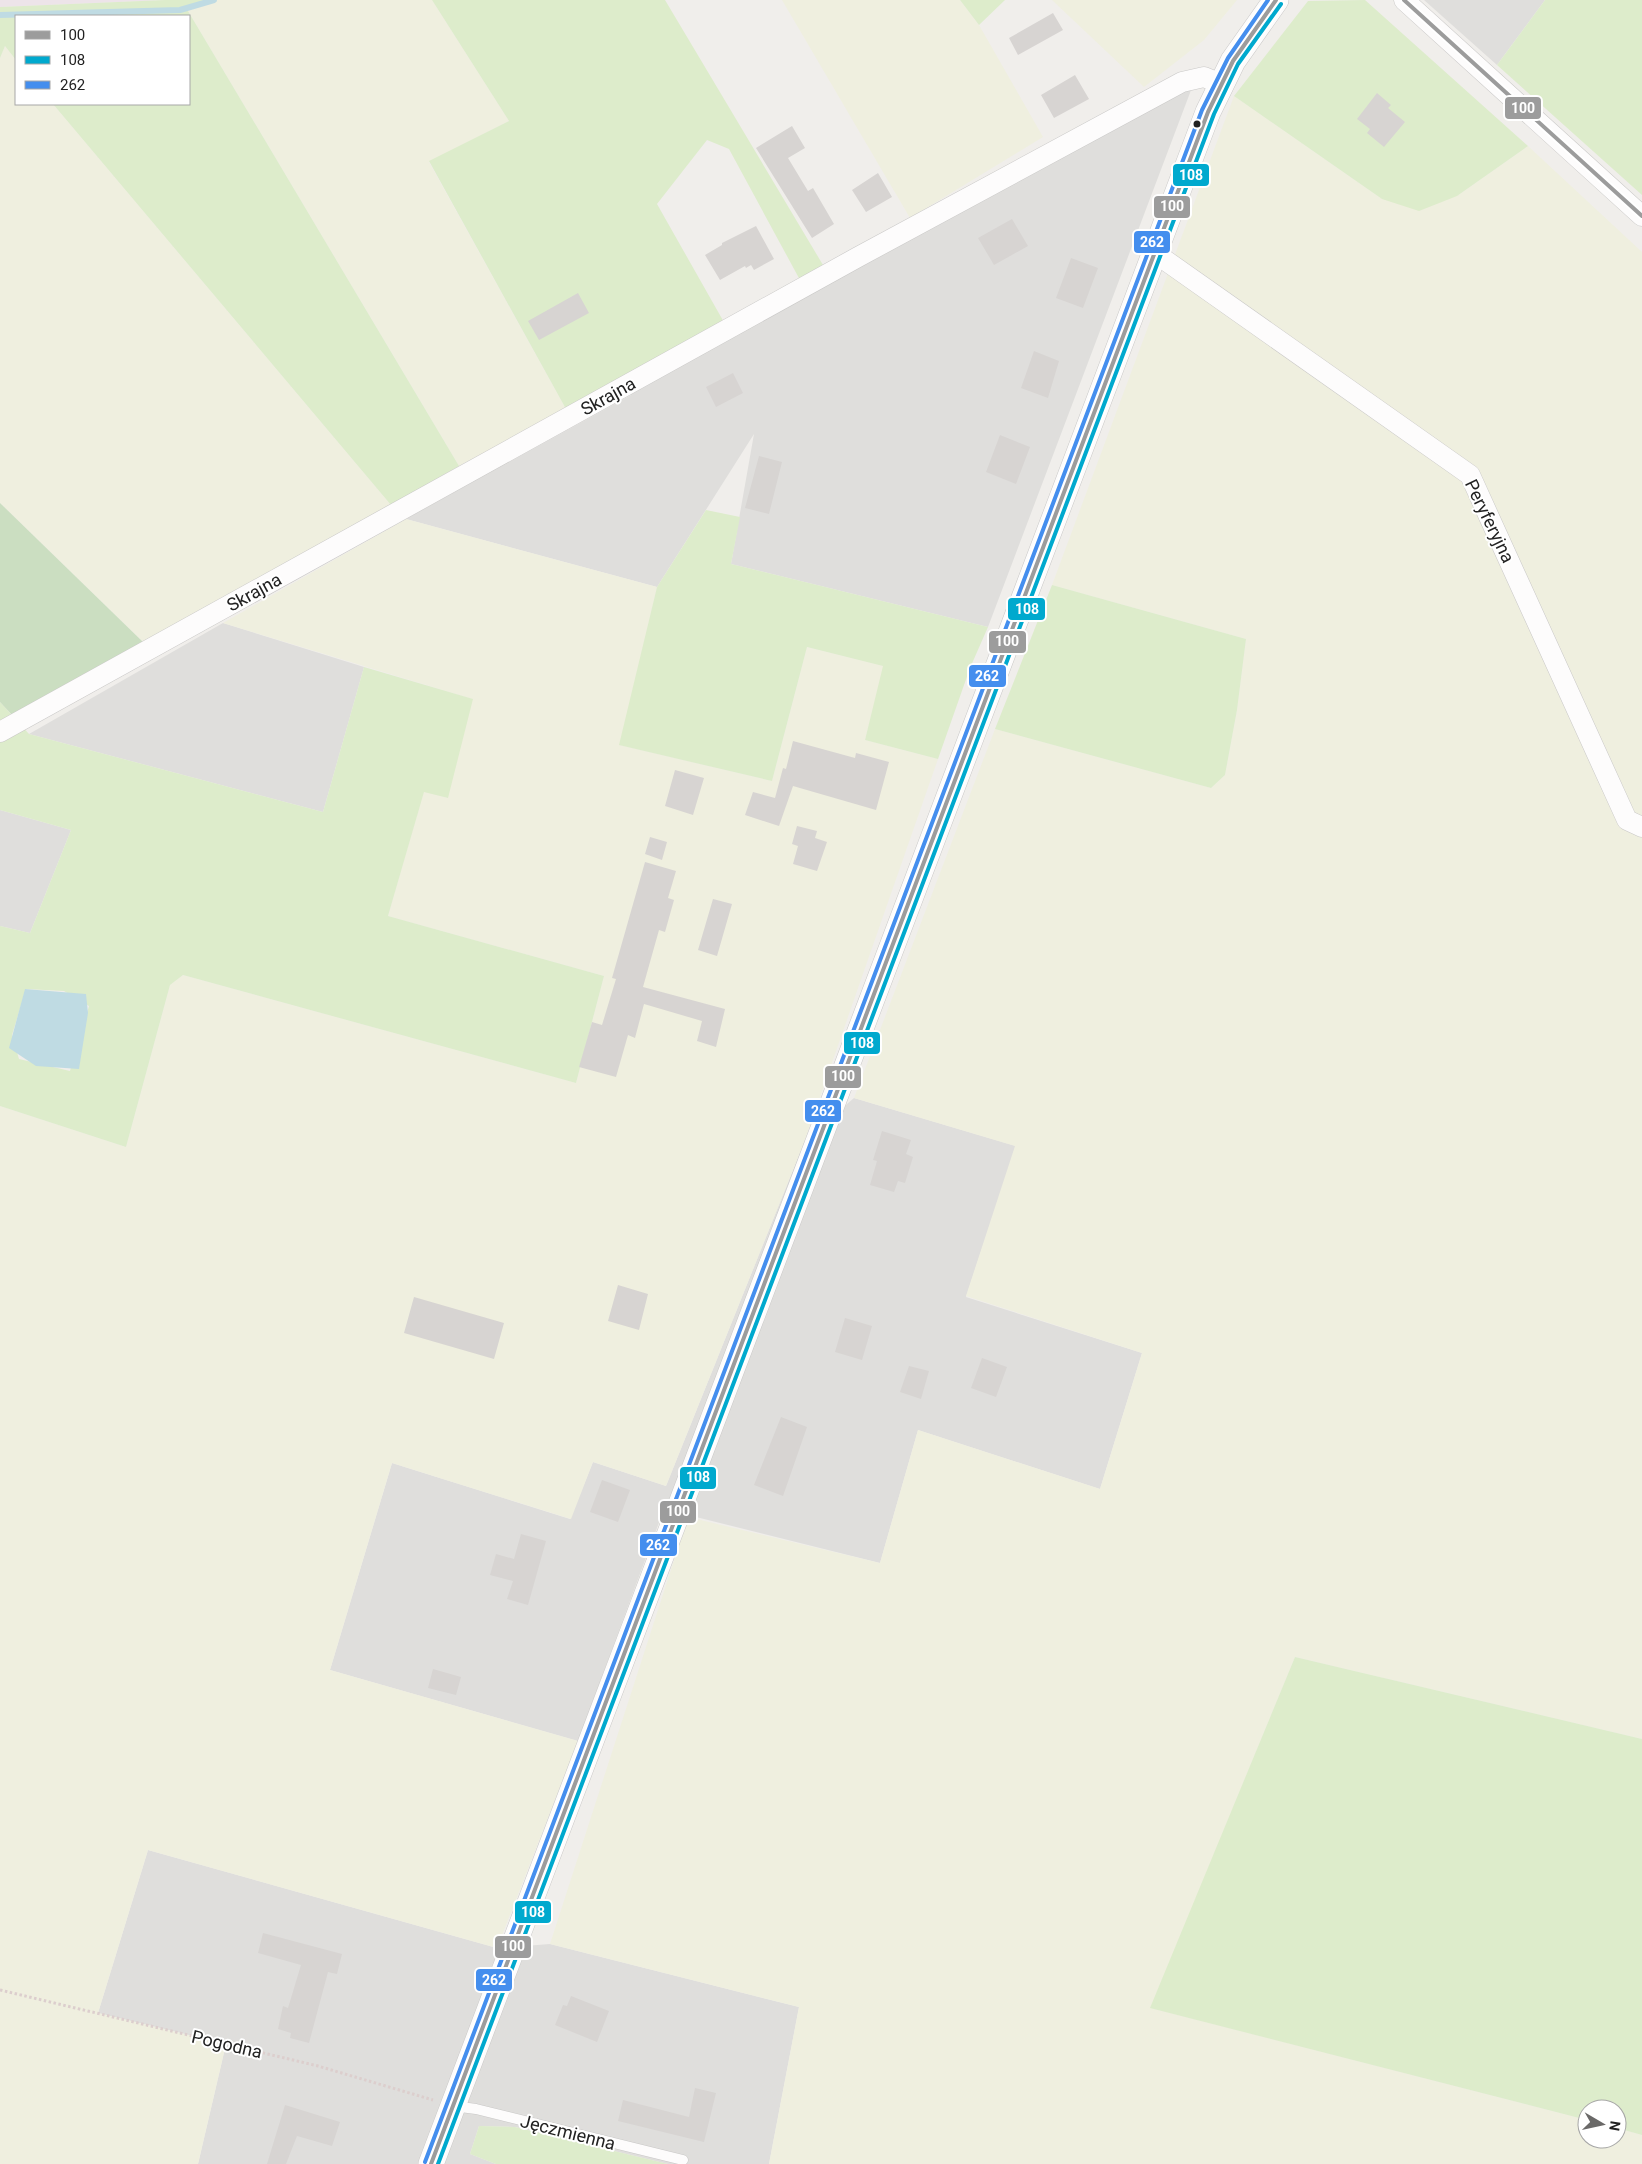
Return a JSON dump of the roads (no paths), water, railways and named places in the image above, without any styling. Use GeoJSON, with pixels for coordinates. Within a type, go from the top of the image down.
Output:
{"type":"FeatureCollection","features":[{"type":"Feature","properties":{"kind":"street"},"geometry":{"type":"LineString","coordinates":[[431,2164],[1208,112],[1221,84],[1248,38],[1276,0]]}},
{"type":"Feature","properties":{"kind":"street"},"geometry":{"type":"LineString","coordinates":[[1404,0],[1642,216]]}},
{"type":"Feature","properties":{"kind":"street","name":"Skrajna"},"geometry":{"type":"LineString","coordinates":[[0,732],[858,257],[1182,82],[1204,77],[1221,84]]}},
{"type":"Feature","properties":{"kind":"street","name":"Peryferyjna"},"geometry":{"type":"LineString","coordinates":[[1155,253],[1470,475],[1627,820],[1642,827]]}},
{"type":"Feature","properties":{"kind":"lane","name":"Jęczmienna"},"geometry":{"type":"LineString","coordinates":[[453,2106],[476,2109],[683,2160]]}},
{"type":"Feature","properties":{"kind":"water"},"geometry":{"type":"Polygon","coordinates":[[[25,989],[86,994],[88,1013],[79,1069],[36,1066],[9,1048],[25,989]]]}},
{"type":"Feature","properties":{"kind":"waterway"},"geometry":{"type":"LineString","coordinates":[[0,15],[180,10],[214,0]]}}]}
